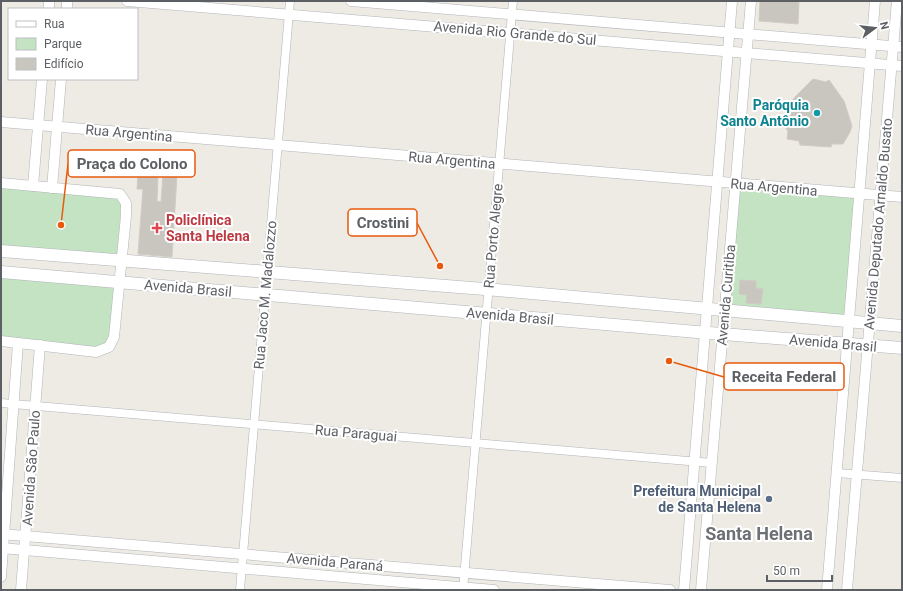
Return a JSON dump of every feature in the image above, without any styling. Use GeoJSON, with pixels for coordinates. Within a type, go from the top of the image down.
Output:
{"type":"FeatureCollection","features":[{"type":"Feature","properties":{"kind":"main road","name":"Avenida Brasil"},"geometry":{"type":"LineString","coordinates":[[1,251],[489,289],[902,326]]}},
{"type":"Feature","properties":{"kind":"main road","name":"Avenida Brasil"},"geometry":{"type":"LineString","coordinates":[[1,272],[705,333],[902,348]]}},
{"type":"Feature","properties":{"kind":"street","name":"Avenida Rio Grande do Sul"},"geometry":{"type":"LineString","coordinates":[[127,1],[897,65]]}},
{"type":"Feature","properties":{"kind":"street","name":"Rua Jaco M. Madalozzo"},"geometry":{"type":"LineString","coordinates":[[240,590],[290,1]]}},
{"type":"Feature","properties":{"kind":"street","name":"Avenida Rio Grande do Sul"},"geometry":{"type":"LineString","coordinates":[[351,1],[898,47]]}},
{"type":"Feature","properties":{"kind":"street","name":"Rua Porto Alegre"},"geometry":{"type":"LineString","coordinates":[[463,589],[513,1]]}},
{"type":"Feature","properties":{"kind":"street","name":"Avenida Curitiba"},"geometry":{"type":"LineString","coordinates":[[684,590],[732,1]]}},
{"type":"Feature","properties":{"kind":"street","name":"Avenida Curitiba"},"geometry":{"type":"LineString","coordinates":[[701,590],[750,1]]}},
{"type":"Feature","properties":{"kind":"street","name":"Avenida Deputado Arnaldo Busato"},"geometry":{"type":"LineString","coordinates":[[827,590],[876,1]]}},
{"type":"Feature","properties":{"kind":"street","name":"Avenida Deputado Arnaldo Busato"},"geometry":{"type":"LineString","coordinates":[[847,590],[880,195],[897,65],[897,1]]}},
{"type":"Feature","properties":{"kind":"street"},"geometry":{"type":"LineString","coordinates":[[32,186],[42,80]]}},
{"type":"Feature","properties":{"kind":"street"},"geometry":{"type":"LineString","coordinates":[[52,188],[61,80]]}},
{"type":"Feature","properties":{"kind":"street","name":"Rua Argentina"},"geometry":{"type":"LineString","coordinates":[[1,122],[902,197]]}},
{"type":"Feature","properties":{"kind":"street"},"geometry":{"type":"LineString","coordinates":[[1,183],[120,194],[126,203],[114,337],[109,347],[96,352],[1,341]]}},
{"type":"Feature","properties":{"kind":"street","name":"Avenida São Paulo"},"geometry":{"type":"LineString","coordinates":[[1,577],[18,343]]}},
{"type":"Feature","properties":{"kind":"street","name":"Avenida São Paulo"},"geometry":{"type":"LineString","coordinates":[[21,590],[40,345]]}},
{"type":"Feature","properties":{"kind":"street","name":"Rua Paraguai"},"geometry":{"type":"LineString","coordinates":[[1,403],[712,463]]}},
{"type":"Feature","properties":{"kind":"street"},"geometry":{"type":"LineString","coordinates":[[837,473],[902,478]]}},
{"type":"Feature","properties":{"kind":"street","name":"Avenida Paraná"},"geometry":{"type":"LineString","coordinates":[[3,534],[465,573],[603,587],[670,590]]}},
{"type":"Feature","properties":{"kind":"street","name":"Avenida Paraná"},"geometry":{"type":"LineString","coordinates":[[2,548],[463,589],[494,590]]}},
{"type":"Feature","properties":{"kind":"green space"},"geometry":{"type":"Polygon","coordinates":[[[1,186],[117,197],[121,202],[118,258],[1,247],[1,186]]]}},
{"type":"Feature","properties":{"kind":"green space"},"geometry":{"type":"Polygon","coordinates":[[[738,186],[856,196],[845,318],[727,309],[738,186]]]}},
{"type":"Feature","properties":{"kind":"green space"},"geometry":{"type":"Polygon","coordinates":[[[1,275],[115,285],[110,336],[106,345],[96,349],[1,338],[1,275]]]}},
{"type":"Feature","properties":{"kind":"building"},"geometry":{"type":"Polygon","coordinates":[[[760,1],[799,1],[798,24],[759,21],[760,1]]]}},
{"type":"Feature","properties":{"kind":"building","name":"Paróquia Santo Antônio"},"geometry":{"type":"Polygon","coordinates":[[[813,79],[826,82],[829,80],[844,101],[852,126],[843,144],[832,144],[831,147],[800,145],[799,141],[787,139],[788,131],[785,127],[780,125],[794,98],[813,79]]]}},
{"type":"Feature","properties":{"kind":"building","name":"Policlínica Santa Helena"},"geometry":{"type":"Polygon","coordinates":[[[163,174],[177,175],[172,257],[138,254],[143,189],[137,189],[138,175],[158,176],[157,201],[161,202],[163,174]]]}},
{"type":"Feature","properties":{"kind":"building"},"geometry":{"type":"Polygon","coordinates":[[[740,280],[756,281],[756,288],[763,289],[761,304],[746,303],[747,295],[739,294],[740,280]]]}},
{"type":"Feature","properties":{"kind":"place","name":"Paróquia Santo Antônio"},"geometry":{"type":"Point","coordinates":[817,113]}},
{"type":"Feature","properties":{"kind":"place","name":"Praça do Colono"},"geometry":{"type":"Point","coordinates":[61,225]}},
{"type":"Feature","properties":{"kind":"place","name":"Policlínica Santa Helena"},"geometry":{"type":"Point","coordinates":[157,228]}},
{"type":"Feature","properties":{"kind":"place","name":"Crostini"},"geometry":{"type":"Point","coordinates":[440,266]}},
{"type":"Feature","properties":{"kind":"place","name":"Receita Federal"},"geometry":{"type":"Point","coordinates":[669,361]}},
{"type":"Feature","properties":{"kind":"place","name":"Prefeitura Municipal de Santa Helena"},"geometry":{"type":"Point","coordinates":[769,499]}},
{"type":"Feature","properties":{"kind":"district","name":"Santa Helena"},"geometry":{"type":"Point","coordinates":[759,533]}}]}
